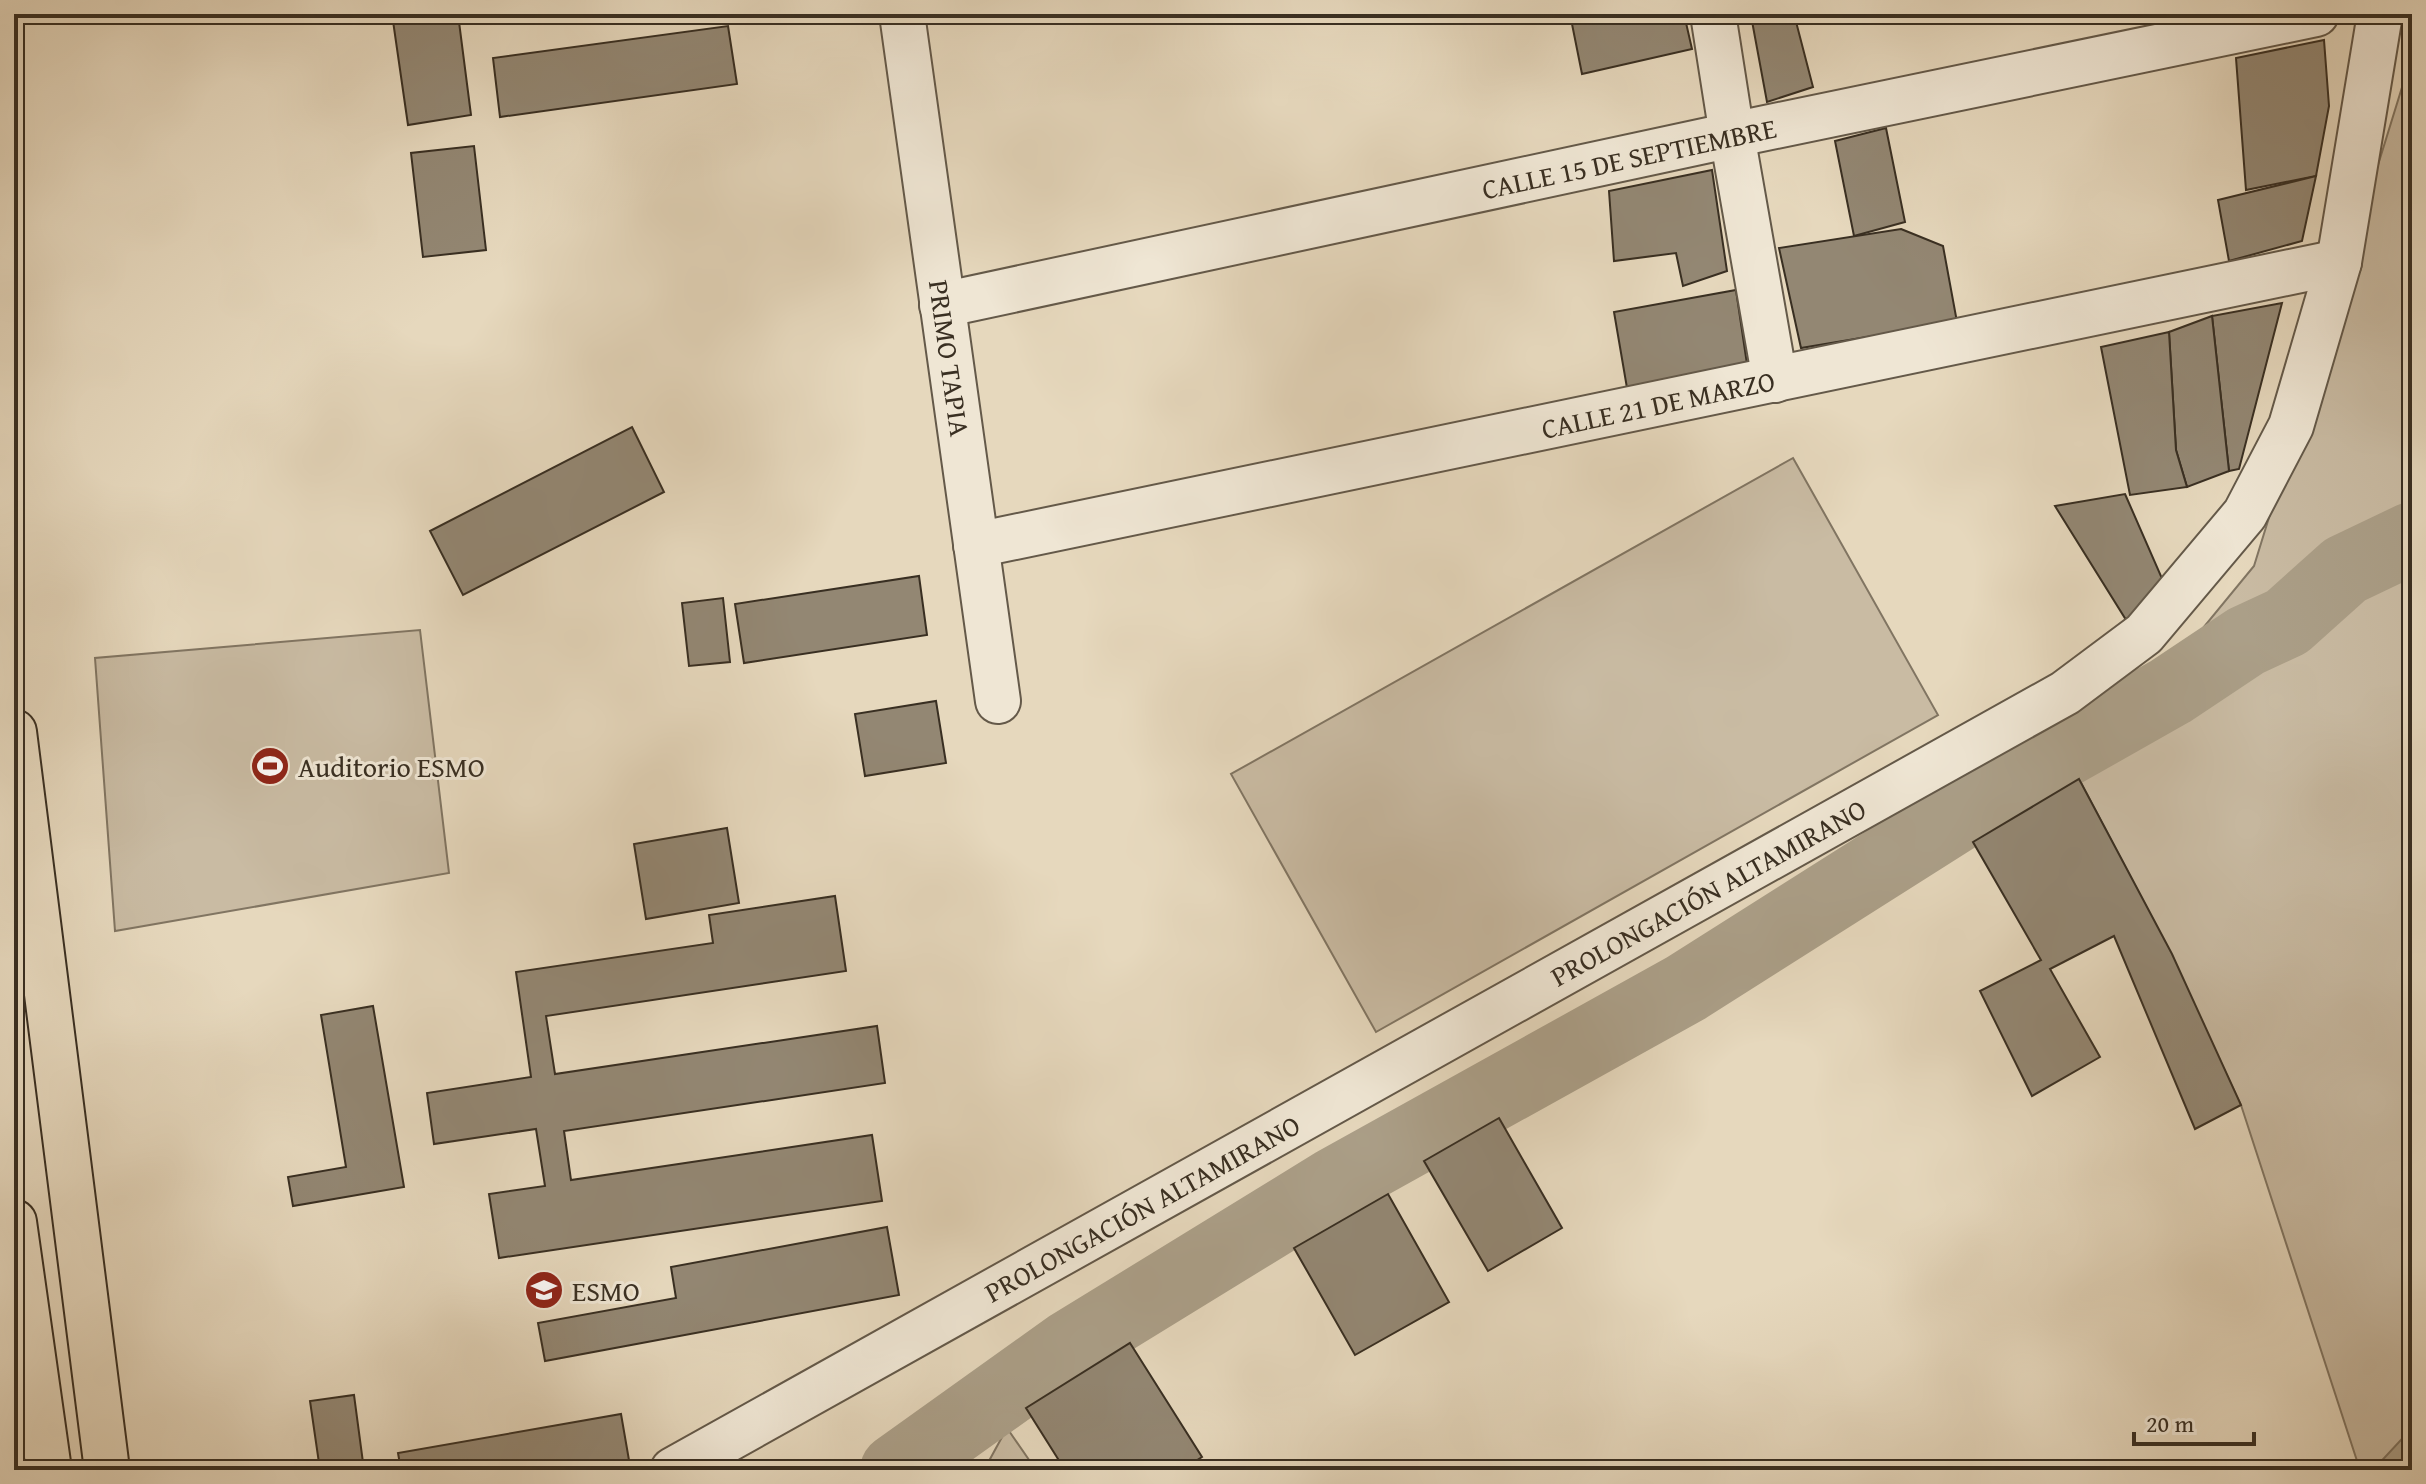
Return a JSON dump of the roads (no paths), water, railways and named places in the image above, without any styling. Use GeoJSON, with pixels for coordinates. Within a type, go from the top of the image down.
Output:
{"type":"FeatureCollection","features":[{"type":"Feature","properties":{"kind":"main road"},"geometry":{"type":"LineString","coordinates":[[14,732],[107,1470]]}},
{"type":"Feature","properties":{"kind":"main road"},"geometry":{"type":"LineString","coordinates":[[14,1222],[49,1470]]}},
{"type":"Feature","properties":{"kind":"street","name":"PRIMO TAPIA"},"geometry":{"type":"LineString","coordinates":[[902,14],[998,701]]}},
{"type":"Feature","properties":{"kind":"street"},"geometry":{"type":"LineString","coordinates":[[1713,14],[1775,380]]}},
{"type":"Feature","properties":{"kind":"street","name":"CALLE 15 DE SEPTIEMBRE"},"geometry":{"type":"LineString","coordinates":[[942,305],[1732,135],[2316,14]]}},
{"type":"Feature","properties":{"kind":"street","name":"PROLONGACIÓN ALTAMIRANO"},"geometry":{"type":"LineString","coordinates":[[673,1470],[2065,693],[2144,634],[2245,514],[2291,426],[2339,262],[2380,14]]}},
{"type":"Feature","properties":{"kind":"street","name":"CALLE 21 DE MARZO"},"geometry":{"type":"LineString","coordinates":[[976,545],[2339,262]]}},
{"type":"Feature","properties":{"kind":"waterway"},"geometry":{"type":"LineString","coordinates":[[896,1470],[1068,1347],[1335,1183],[1686,988],[2019,777],[2171,691],[2246,641],[2287,622],[2345,570],[2412,538]]}},
{"type":"Feature","properties":{"kind":"place","name":"Auditorio ESMO"},"geometry":{"type":"Point","coordinates":[270,766]}},
{"type":"Feature","properties":{"kind":"place","name":"ESMO"},"geometry":{"type":"Point","coordinates":[544,1290]}}]}
